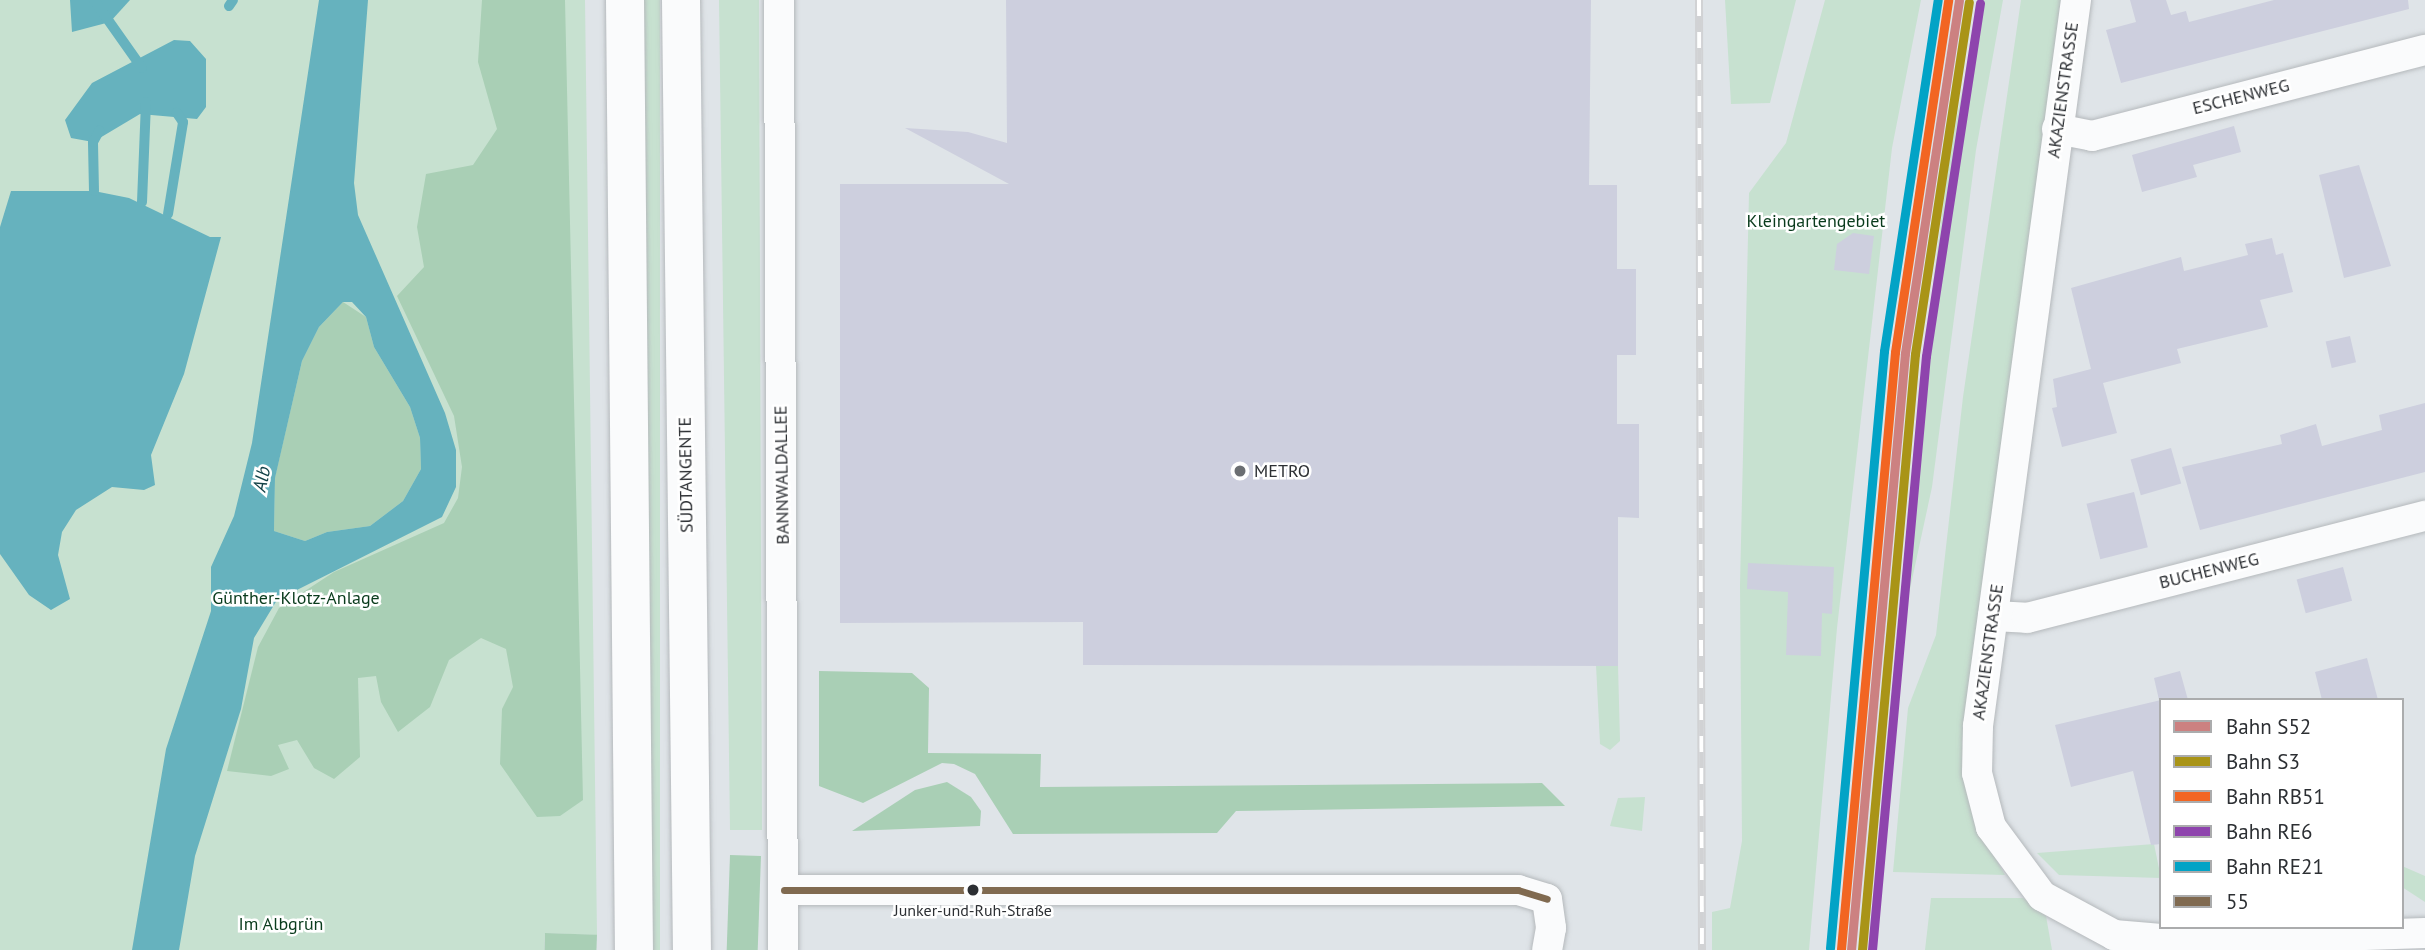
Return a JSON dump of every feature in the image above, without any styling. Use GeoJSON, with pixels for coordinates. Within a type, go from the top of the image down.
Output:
{"type":"FeatureCollection","features":[{"type":"Feature","properties":{"kind":"highway"},"geometry":{"type":"LineString","coordinates":[[625,0],[634,950]]}},
{"type":"Feature","properties":{"kind":"highway","name":"SÜDTANGENTE"},"geometry":{"type":"LineString","coordinates":[[681,0],[692,950]]}},
{"type":"Feature","properties":{"kind":"street","name":"BANNWALDALLEE"},"geometry":{"type":"LineString","coordinates":[[779,0],[783,950]]}},
{"type":"Feature","properties":{"kind":"street","name":"AKAZIENSTRASSE"},"geometry":{"type":"LineString","coordinates":[[2076,0],[1976,745],[1981,800],[2004,851],[2042,896],[2089,925],[2139,940],[2425,933]]}},
{"type":"Feature","properties":{"kind":"street","name":"ESCHENWEG"},"geometry":{"type":"LineString","coordinates":[[2057,129],[2092,135],[2425,50]]}},
{"type":"Feature","properties":{"kind":"street","name":"BUCHENWEG"},"geometry":{"type":"LineString","coordinates":[[1993,616],[2027,618],[2425,516]]}},
{"type":"Feature","properties":{"kind":"street"},"geometry":{"type":"LineString","coordinates":[[784,890],[1518,890],[1547,899],[1551,928],[1547,950]]}},
{"type":"Feature","properties":{"kind":"green space","name":"Günther-Klotz-Anlage"},"geometry":{"type":"Polygon","coordinates":[[[0,0],[585,0],[597,935],[545,933],[544,950],[0,950],[0,0]]]}},
{"type":"Feature","properties":{"kind":"green space"},"geometry":{"type":"Polygon","coordinates":[[[482,0],[565,0],[583,800],[560,816],[537,817],[500,764],[502,709],[513,687],[506,649],[481,638],[449,660],[430,707],[398,732],[381,702],[376,676],[358,678],[360,757],[334,779],[314,768],[297,740],[278,745],[289,769],[271,776],[227,771],[258,647],[279,608],[334,572],[444,523],[458,498],[462,467],[454,416],[397,296],[424,267],[417,227],[426,174],[473,165],[497,129],[478,62],[482,0]]]}},
{"type":"Feature","properties":{"kind":"green space"},"geometry":{"type":"Polygon","coordinates":[[[644,0],[660,0],[660,950],[644,950],[644,0]]]}},
{"type":"Feature","properties":{"kind":"green space"},"geometry":{"type":"Polygon","coordinates":[[[719,0],[759,0],[762,830],[730,830],[719,0]]]}},
{"type":"Feature","properties":{"kind":"green space"},"geometry":{"type":"Polygon","coordinates":[[[1725,0],[1796,0],[1770,103],[1731,104],[1725,0]]]}},
{"type":"Feature","properties":{"kind":"green space","name":"Kleingartengebiet"},"geometry":{"type":"Polygon","coordinates":[[[1825,0],[1921,0],[1892,148],[1837,628],[1809,950],[1712,950],[1712,912],[1730,908],[1742,841],[1740,585],[1749,193],[1786,143],[1825,0]]]}},
{"type":"Feature","properties":{"kind":"green space"},"geometry":{"type":"Polygon","coordinates":[[[1980,0],[2003,0],[1976,150],[1932,487],[1899,640],[1934,275],[1951,147],[1980,0]]]}},
{"type":"Feature","properties":{"kind":"green space"},"geometry":{"type":"Polygon","coordinates":[[[2021,0],[2061,0],[1962,743],[1978,828],[2005,875],[1893,872],[1908,708],[1936,635],[1963,397],[2021,0]]]}},
{"type":"Feature","properties":{"kind":"green space"},"geometry":{"type":"Polygon","coordinates":[[[343,302],[366,317],[374,347],[410,407],[420,438],[421,469],[403,501],[370,526],[327,532],[305,541],[274,531],[275,477],[302,361],[319,327],[343,302]]]}},
{"type":"Feature","properties":{"kind":"green space"},"geometry":{"type":"Polygon","coordinates":[[[1596,665],[1618,665],[1620,741],[1610,750],[1600,744],[1596,665]]]}},
{"type":"Feature","properties":{"kind":"green space"},"geometry":{"type":"Polygon","coordinates":[[[819,671],[912,673],[929,688],[928,753],[1041,754],[1040,787],[1542,783],[1565,806],[1236,811],[1217,833],[1013,834],[975,774],[954,764],[942,763],[863,803],[819,786],[819,671]]]}},
{"type":"Feature","properties":{"kind":"green space"},"geometry":{"type":"Polygon","coordinates":[[[947,782],[971,797],[981,811],[980,826],[852,831],[915,790],[947,782]]]}},
{"type":"Feature","properties":{"kind":"green space"},"geometry":{"type":"Polygon","coordinates":[[[1645,797],[1642,831],[1610,826],[1618,798],[1645,797]]]}},
{"type":"Feature","properties":{"kind":"green space"},"geometry":{"type":"Polygon","coordinates":[[[2154,844],[2159,878],[2059,875],[2037,853],[2154,844]]]}},
{"type":"Feature","properties":{"kind":"green space"},"geometry":{"type":"Polygon","coordinates":[[[730,855],[761,856],[758,950],[727,950],[730,855]]]}},
{"type":"Feature","properties":{"kind":"green space"},"geometry":{"type":"Polygon","coordinates":[[[2404,867],[2425,876],[2425,902],[2404,888],[2404,867]]]}},
{"type":"Feature","properties":{"kind":"green space"},"geometry":{"type":"Polygon","coordinates":[[[1931,898],[2023,898],[2046,916],[2052,950],[1925,950],[1931,898]]]}},
{"type":"Feature","properties":{"kind":"green space"},"geometry":{"type":"Polygon","coordinates":[[[545,933],[597,935],[596,950],[544,950],[545,933]]]}},
{"type":"Feature","properties":{"kind":"water"},"geometry":{"type":"Polygon","coordinates":[[[70,0],[130,0],[110,22],[72,32],[70,0]]]}},
{"type":"Feature","properties":{"kind":"water","name":"Alb"},"geometry":{"type":"Polygon","coordinates":[[[319,0],[368,0],[354,183],[358,215],[445,413],[456,450],[456,487],[442,517],[277,600],[254,638],[241,709],[195,856],[179,950],[132,950],[166,749],[211,611],[211,567],[234,516],[252,443],[319,0]],[[343,302],[319,327],[302,361],[275,478],[274,531],[305,541],[327,532],[370,526],[403,501],[421,469],[420,438],[410,407],[374,347],[366,317],[352,302],[343,302]]]}},
{"type":"Feature","properties":{"kind":"water"},"geometry":{"type":"Polygon","coordinates":[[[174,40],[190,41],[206,59],[206,107],[197,119],[140,114],[93,142],[71,138],[65,120],[92,83],[174,40]]]}},
{"type":"Feature","properties":{"kind":"water"},"geometry":{"type":"Polygon","coordinates":[[[11,191],[94,191],[129,198],[210,237],[221,237],[184,374],[151,455],[155,485],[144,490],[112,487],[76,510],[62,532],[58,555],[70,599],[51,610],[29,595],[0,554],[0,227],[11,191]]]}},
{"type":"Feature","properties":{"kind":"building","name":"METRO"},"geometry":{"type":"Polygon","coordinates":[[[1006,0],[1591,0],[1589,185],[1617,185],[1617,269],[1636,269],[1636,355],[1617,355],[1617,424],[1639,424],[1639,518],[1618,517],[1618,666],[1083,665],[1083,622],[840,623],[840,184],[1009,184],[905,128],[968,132],[1007,143],[1006,0]]]}},
{"type":"Feature","properties":{"kind":"building"},"geometry":{"type":"Polygon","coordinates":[[[2130,0],[2166,0],[2171,15],[2186,11],[2189,22],[2274,0],[2408,0],[2409,9],[2121,83],[2106,30],[2136,22],[2130,0]]]}},
{"type":"Feature","properties":{"kind":"building"},"geometry":{"type":"Polygon","coordinates":[[[2234,126],[2241,152],[2193,165],[2197,177],[2142,192],[2132,155],[2234,126]]]}},
{"type":"Feature","properties":{"kind":"building"},"geometry":{"type":"Polygon","coordinates":[[[2359,165],[2391,266],[2344,278],[2319,175],[2359,165]]]}},
{"type":"Feature","properties":{"kind":"building"},"geometry":{"type":"Polygon","coordinates":[[[1853,233],[1874,236],[1869,274],[1834,270],[1837,244],[1853,233]]]}},
{"type":"Feature","properties":{"kind":"building"},"geometry":{"type":"Polygon","coordinates":[[[2272,238],[2276,255],[2283,253],[2293,292],[2260,300],[2268,327],[2177,349],[2181,363],[2103,383],[2117,433],[2062,447],[2052,408],[2057,407],[2053,379],[2091,369],[2071,288],[2181,257],[2184,271],[2248,255],[2245,244],[2272,238]]]}},
{"type":"Feature","properties":{"kind":"building"},"geometry":{"type":"Polygon","coordinates":[[[2350,336],[2356,362],[2332,368],[2326,342],[2350,336]]]}},
{"type":"Feature","properties":{"kind":"building"},"geometry":{"type":"Polygon","coordinates":[[[2425,403],[2425,472],[2200,530],[2182,467],[2282,444],[2280,435],[2316,424],[2322,446],[2382,430],[2379,415],[2425,403]]]}},
{"type":"Feature","properties":{"kind":"building"},"geometry":{"type":"Polygon","coordinates":[[[2171,448],[2181,484],[2141,495],[2131,460],[2171,448]]]}},
{"type":"Feature","properties":{"kind":"building"},"geometry":{"type":"Polygon","coordinates":[[[2134,492],[2148,547],[2100,559],[2086,504],[2134,492]]]}},
{"type":"Feature","properties":{"kind":"building"},"geometry":{"type":"Polygon","coordinates":[[[1748,563],[1834,567],[1832,614],[1822,613],[1821,656],[1786,655],[1788,592],[1747,589],[1748,563]]]}},
{"type":"Feature","properties":{"kind":"building"},"geometry":{"type":"Polygon","coordinates":[[[2343,567],[2352,601],[2306,613],[2297,579],[2343,567]]]}},
{"type":"Feature","properties":{"kind":"building"},"geometry":{"type":"Polygon","coordinates":[[[2367,658],[2377,698],[2322,698],[2315,672],[2367,658]]]}},
{"type":"Feature","properties":{"kind":"building"},"geometry":{"type":"Polygon","coordinates":[[[2180,671],[2187,698],[2159,700],[2154,678],[2180,671]]]}},
{"type":"Feature","properties":{"kind":"building"},"geometry":{"type":"Polygon","coordinates":[[[2159,700],[2159,844],[2151,845],[2133,771],[2071,787],[2055,725],[2159,700]]]}},
{"type":"Feature","properties":{"kind":"waterway"},"geometry":{"type":"LineString","coordinates":[[94,0],[142,68]]}},
{"type":"Feature","properties":{"kind":"waterway"},"geometry":{"type":"LineString","coordinates":[[229,6],[233,0]]}},
{"type":"Feature","properties":{"kind":"waterway"},"geometry":{"type":"LineString","coordinates":[[142,202],[146,102]]}},
{"type":"Feature","properties":{"kind":"waterway"},"geometry":{"type":"LineString","coordinates":[[168,214],[183,122],[177,113]]}},
{"type":"Feature","properties":{"kind":"waterway"},"geometry":{"type":"LineString","coordinates":[[94,191],[93,142],[99,131]]}},
{"type":"Feature","properties":{"kind":"railway"},"geometry":{"type":"LineString","coordinates":[[1699,0],[1702,950]]}},
{"type":"Feature","properties":{"kind":"rail line","name":"RE21"},"geometry":{"type":"LineString","coordinates":[[1830,948],[1884,351],[1938,0]]}},
{"type":"Feature","properties":{"kind":"rail line","name":"RB51"},"geometry":{"type":"LineString","coordinates":[[1841,949],[1895,352],[1948,0]]}},
{"type":"Feature","properties":{"kind":"rail line","name":"S52"},"geometry":{"type":"LineString","coordinates":[[1851,950],[1905,353],[1959,0]]}},
{"type":"Feature","properties":{"kind":"rail line","name":"S3"},"geometry":{"type":"LineString","coordinates":[[1862,950],[1915,354],[1969,2]]}},
{"type":"Feature","properties":{"kind":"rail line","name":"RE6"},"geometry":{"type":"LineString","coordinates":[[1872,950],[1926,356],[1980,3]]}},
{"type":"Feature","properties":{"kind":"transit line","name":"55"},"geometry":{"type":"LineString","coordinates":[[784,890],[1518,890],[1547,899]]}},
{"type":"Feature","properties":{"kind":"place","name":"METRO"},"geometry":{"type":"Point","coordinates":[1240,471]}},
{"type":"Feature","properties":{"kind":"place","name":"Junker-und-Ruh-Straße"},"geometry":{"type":"Point","coordinates":[973,890]}},
{"type":"Feature","properties":{"kind":"park label","name":"Im Albgrün"},"geometry":{"type":"Point","coordinates":[281,924]}}]}
